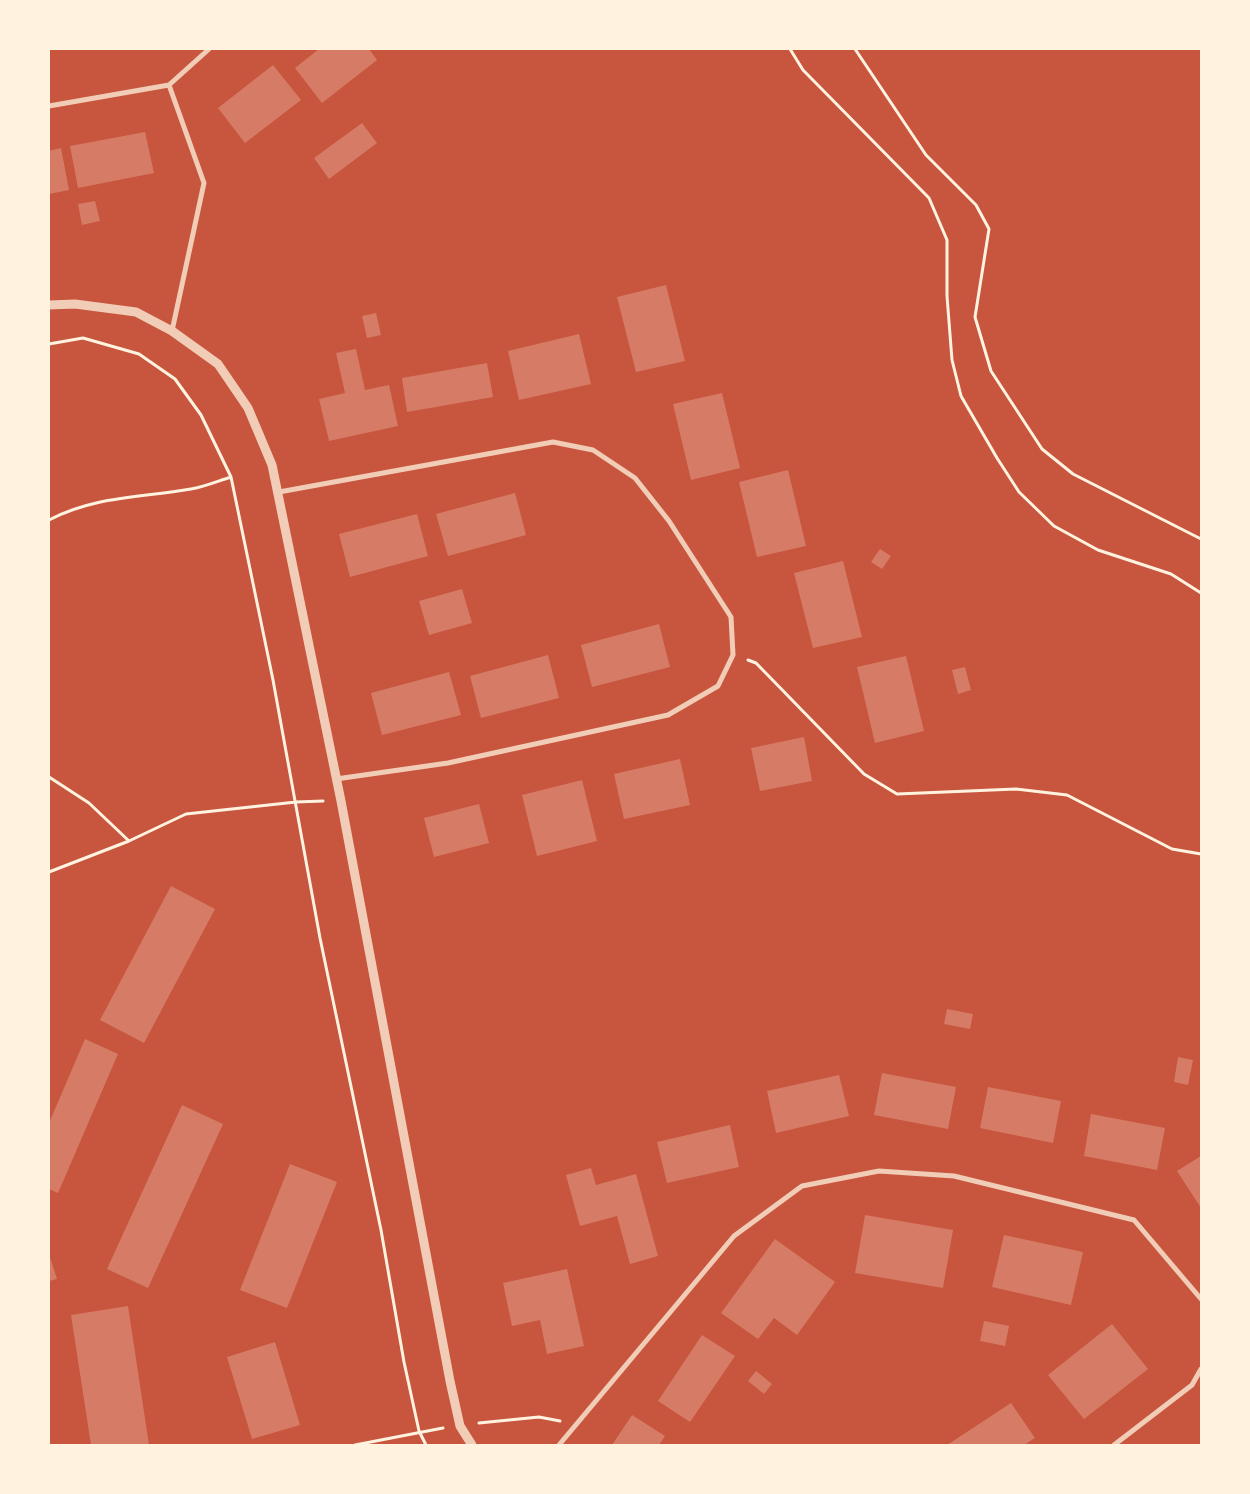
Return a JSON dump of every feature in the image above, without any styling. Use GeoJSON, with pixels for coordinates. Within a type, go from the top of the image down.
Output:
{"type":"FeatureCollection","features":[{"type":"Feature","properties":{"kind":"street"},"geometry":{"type":"LineString","coordinates":[[49,106],[169,86],[209,49]]}},
{"type":"Feature","properties":{"kind":"street"},"geometry":{"type":"LineString","coordinates":[[169,86],[204,183],[172,331]]}},
{"type":"Feature","properties":{"kind":"street"},"geometry":{"type":"LineString","coordinates":[[49,305],[75,304],[136,312],[172,331],[218,364],[248,408],[272,465],[341,801],[460,1426],[472,1445]]}},
{"type":"Feature","properties":{"kind":"street"},"geometry":{"type":"LineString","coordinates":[[279,492],[553,442],[593,450],[636,478],[669,521],[731,617],[733,655],[718,686],[668,715],[448,762],[336,780]]}},
{"type":"Feature","properties":{"kind":"street"},"geometry":{"type":"LineString","coordinates":[[559,1445],[734,1236],[802,1186],[879,1171],[954,1176],[1134,1220],[1201,1299]]}},
{"type":"Feature","properties":{"kind":"street"},"geometry":{"type":"LineString","coordinates":[[1114,1445],[1192,1385],[1201,1369]]}},
{"type":"Feature","properties":{"kind":"path"},"geometry":{"type":"LineString","coordinates":[[790,49],[803,70],[929,198],[947,240],[947,296],[952,360],[962,396],[997,458],[1019,492],[1054,526],[1098,550],[1171,574],[1201,593]]}},
{"type":"Feature","properties":{"kind":"path"},"geometry":{"type":"LineString","coordinates":[[855,49],[926,154],[976,205],[989,229],[975,317],[991,371],[1042,449],[1073,474],[1201,539]]}},
{"type":"Feature","properties":{"kind":"path"},"geometry":{"type":"LineString","coordinates":[[49,344],[83,338],[139,354],[175,379],[202,415],[231,477],[273,680],[320,938],[379,1220],[404,1362],[419,1431],[426,1445]]}},
{"type":"Feature","properties":{"kind":"path"},"geometry":{"type":"LineString","coordinates":[[49,520],[72,508],[97,501],[192,489],[231,477]]}},
{"type":"Feature","properties":{"kind":"path"},"geometry":{"type":"LineString","coordinates":[[733,655],[756,663],[864,774],[898,794],[1016,789],[1067,795],[1172,849],[1201,854]]}},
{"type":"Feature","properties":{"kind":"path"},"geometry":{"type":"LineString","coordinates":[[49,777],[89,802],[129,841]]}},
{"type":"Feature","properties":{"kind":"path"},"geometry":{"type":"LineString","coordinates":[[49,872],[129,841],[186,814],[296,802],[341,801]]}},
{"type":"Feature","properties":{"kind":"path"},"geometry":{"type":"LineString","coordinates":[[355,1445],[419,1431],[540,1417],[577,1424]]}},
{"type":"Feature","properties":{"kind":"building"},"geometry":{"type":"Polygon","coordinates":[[[319,49],[369,49],[377,60],[322,103],[295,68],[319,49]]]}},
{"type":"Feature","properties":{"kind":"building"},"geometry":{"type":"Polygon","coordinates":[[[273,65],[301,100],[245,143],[218,108],[273,65]]]}},
{"type":"Feature","properties":{"kind":"building"},"geometry":{"type":"Polygon","coordinates":[[[362,123],[377,143],[329,179],[314,158],[362,123]]]}},
{"type":"Feature","properties":{"kind":"building"},"geometry":{"type":"Polygon","coordinates":[[[145,132],[154,173],[78,188],[70,146],[145,132]]]}},
{"type":"Feature","properties":{"kind":"building"},"geometry":{"type":"Polygon","coordinates":[[[61,148],[69,190],[49,194],[49,151],[61,148]]]}},
{"type":"Feature","properties":{"kind":"building"},"geometry":{"type":"Polygon","coordinates":[[[95,201],[100,221],[82,225],[78,204],[95,201]]]}},
{"type":"Feature","properties":{"kind":"building"},"geometry":{"type":"Polygon","coordinates":[[[666,285],[685,361],[636,372],[617,297],[666,285]]]}},
{"type":"Feature","properties":{"kind":"building"},"geometry":{"type":"Polygon","coordinates":[[[376,313],[381,335],[367,338],[362,316],[376,313]]]}},
{"type":"Feature","properties":{"kind":"building"},"geometry":{"type":"Polygon","coordinates":[[[579,334],[591,384],[519,400],[508,351],[579,334]]]}},
{"type":"Feature","properties":{"kind":"building"},"geometry":{"type":"Polygon","coordinates":[[[356,349],[365,390],[389,385],[398,426],[329,441],[319,399],[345,393],[336,353],[356,349]]]}},
{"type":"Feature","properties":{"kind":"building"},"geometry":{"type":"Polygon","coordinates":[[[487,363],[493,397],[407,412],[402,378],[487,363]]]}},
{"type":"Feature","properties":{"kind":"building"},"geometry":{"type":"Polygon","coordinates":[[[722,393],[740,468],[691,480],[673,404],[722,393]]]}},
{"type":"Feature","properties":{"kind":"building"},"geometry":{"type":"Polygon","coordinates":[[[788,470],[806,546],[757,557],[739,482],[788,470]]]}},
{"type":"Feature","properties":{"kind":"building"},"geometry":{"type":"Polygon","coordinates":[[[515,493],[526,535],[448,556],[436,514],[515,493]]]}},
{"type":"Feature","properties":{"kind":"building"},"geometry":{"type":"Polygon","coordinates":[[[417,514],[428,556],[350,577],[339,534],[417,514]]]}},
{"type":"Feature","properties":{"kind":"building"},"geometry":{"type":"Polygon","coordinates":[[[880,549],[891,556],[882,569],[871,562],[880,549]]]}},
{"type":"Feature","properties":{"kind":"building"},"geometry":{"type":"Polygon","coordinates":[[[843,561],[862,637],[813,648],[794,573],[843,561]]]}},
{"type":"Feature","properties":{"kind":"building"},"geometry":{"type":"Polygon","coordinates":[[[462,589],[472,623],[429,635],[419,601],[462,589]]]}},
{"type":"Feature","properties":{"kind":"building"},"geometry":{"type":"Polygon","coordinates":[[[659,624],[670,667],[592,687],[581,645],[659,624]]]}},
{"type":"Feature","properties":{"kind":"building"},"geometry":{"type":"Polygon","coordinates":[[[548,655],[559,698],[481,718],[470,676],[548,655]]]}},
{"type":"Feature","properties":{"kind":"building"},"geometry":{"type":"Polygon","coordinates":[[[906,656],[924,731],[875,743],[857,667],[906,656]]]}},
{"type":"Feature","properties":{"kind":"building"},"geometry":{"type":"Polygon","coordinates":[[[965,667],[971,690],[958,694],[952,670],[965,667]]]}},
{"type":"Feature","properties":{"kind":"building"},"geometry":{"type":"Polygon","coordinates":[[[449,672],[461,715],[382,735],[371,693],[449,672]]]}},
{"type":"Feature","properties":{"kind":"building"},"geometry":{"type":"Polygon","coordinates":[[[804,737],[812,781],[760,791],[751,748],[804,737]]]}},
{"type":"Feature","properties":{"kind":"building"},"geometry":{"type":"Polygon","coordinates":[[[680,759],[690,805],[624,819],[614,774],[680,759]]]}},
{"type":"Feature","properties":{"kind":"building"},"geometry":{"type":"Polygon","coordinates":[[[582,780],[597,841],[537,856],[522,795],[582,780]]]}},
{"type":"Feature","properties":{"kind":"building"},"geometry":{"type":"Polygon","coordinates":[[[479,804],[489,843],[434,857],[424,818],[479,804]]]}},
{"type":"Feature","properties":{"kind":"building"},"geometry":{"type":"Polygon","coordinates":[[[171,886],[215,909],[144,1043],[100,1020],[171,886]]]}},
{"type":"Feature","properties":{"kind":"building"},"geometry":{"type":"Polygon","coordinates":[[[947,1009],[973,1014],[970,1029],[944,1024],[947,1009]]]}},
{"type":"Feature","properties":{"kind":"building"},"geometry":{"type":"Polygon","coordinates":[[[85,1039],[118,1054],[58,1193],[49,1189],[49,1123],[85,1039]]]}},
{"type":"Feature","properties":{"kind":"building"},"geometry":{"type":"Polygon","coordinates":[[[1178,1057],[1193,1060],[1188,1085],[1174,1082],[1178,1057]]]}},
{"type":"Feature","properties":{"kind":"building"},"geometry":{"type":"Polygon","coordinates":[[[882,1073],[956,1087],[948,1129],[874,1115],[882,1073]]]}},
{"type":"Feature","properties":{"kind":"building"},"geometry":{"type":"Polygon","coordinates":[[[839,1075],[849,1116],[776,1133],[767,1091],[839,1075]]]}},
{"type":"Feature","properties":{"kind":"building"},"geometry":{"type":"Polygon","coordinates":[[[988,1087],[1061,1101],[1053,1143],[980,1128],[988,1087]]]}},
{"type":"Feature","properties":{"kind":"building"},"geometry":{"type":"Polygon","coordinates":[[[182,1105],[223,1124],[148,1288],[107,1269],[182,1105]]]}},
{"type":"Feature","properties":{"kind":"building"},"geometry":{"type":"Polygon","coordinates":[[[1091,1114],[1165,1128],[1157,1170],[1084,1156],[1091,1114]]]}},
{"type":"Feature","properties":{"kind":"building"},"geometry":{"type":"Polygon","coordinates":[[[730,1125],[739,1167],[667,1183],[657,1142],[730,1125]]]}},
{"type":"Feature","properties":{"kind":"building"},"geometry":{"type":"Polygon","coordinates":[[[1201,1156],[1201,1208],[1177,1171],[1201,1156]]]}},
{"type":"Feature","properties":{"kind":"building"},"geometry":{"type":"Polygon","coordinates":[[[290,1164],[337,1182],[287,1308],[240,1290],[290,1164]]]}},
{"type":"Feature","properties":{"kind":"building"},"geometry":{"type":"Polygon","coordinates":[[[591,1168],[596,1185],[636,1174],[658,1256],[630,1264],[617,1216],[580,1226],[566,1175],[591,1168]]]}},
{"type":"Feature","properties":{"kind":"building"},"geometry":{"type":"Polygon","coordinates":[[[865,1215],[953,1230],[943,1288],[855,1273],[865,1215]]]}},
{"type":"Feature","properties":{"kind":"building"},"geometry":{"type":"Polygon","coordinates":[[[1004,1235],[1083,1252],[1071,1305],[992,1287],[1004,1235]]]}},
{"type":"Feature","properties":{"kind":"building"},"geometry":{"type":"Polygon","coordinates":[[[775,1239],[835,1282],[797,1335],[774,1318],[758,1339],[721,1313],[775,1239]]]}},
{"type":"Feature","properties":{"kind":"building"},"geometry":{"type":"Polygon","coordinates":[[[49,1254],[57,1279],[49,1281],[49,1254]]]}},
{"type":"Feature","properties":{"kind":"building"},"geometry":{"type":"Polygon","coordinates":[[[567,1269],[584,1346],[547,1354],[540,1320],[512,1326],[503,1283],[567,1269]]]}},
{"type":"Feature","properties":{"kind":"building"},"geometry":{"type":"Polygon","coordinates":[[[128,1306],[149,1445],[91,1445],[71,1315],[128,1306]]]}},
{"type":"Feature","properties":{"kind":"building"},"geometry":{"type":"Polygon","coordinates":[[[984,1321],[1009,1326],[1005,1346],[980,1341],[984,1321]]]}},
{"type":"Feature","properties":{"kind":"building"},"geometry":{"type":"Polygon","coordinates":[[[1112,1324],[1148,1369],[1084,1419],[1048,1375],[1112,1324]]]}},
{"type":"Feature","properties":{"kind":"building"},"geometry":{"type":"Polygon","coordinates":[[[702,1335],[735,1356],[690,1422],[658,1401],[702,1335]]]}},
{"type":"Feature","properties":{"kind":"building"},"geometry":{"type":"Polygon","coordinates":[[[275,1342],[300,1425],[252,1439],[227,1357],[275,1342]]]}},
{"type":"Feature","properties":{"kind":"building"},"geometry":{"type":"Polygon","coordinates":[[[756,1371],[772,1384],[764,1394],[748,1381],[756,1371]]]}},
{"type":"Feature","properties":{"kind":"building"},"geometry":{"type":"Polygon","coordinates":[[[1011,1403],[1035,1438],[1024,1445],[947,1445],[1011,1403]]]}},
{"type":"Feature","properties":{"kind":"building"},"geometry":{"type":"Polygon","coordinates":[[[632,1415],[665,1436],[659,1445],[612,1445],[632,1415]]]}}]}
